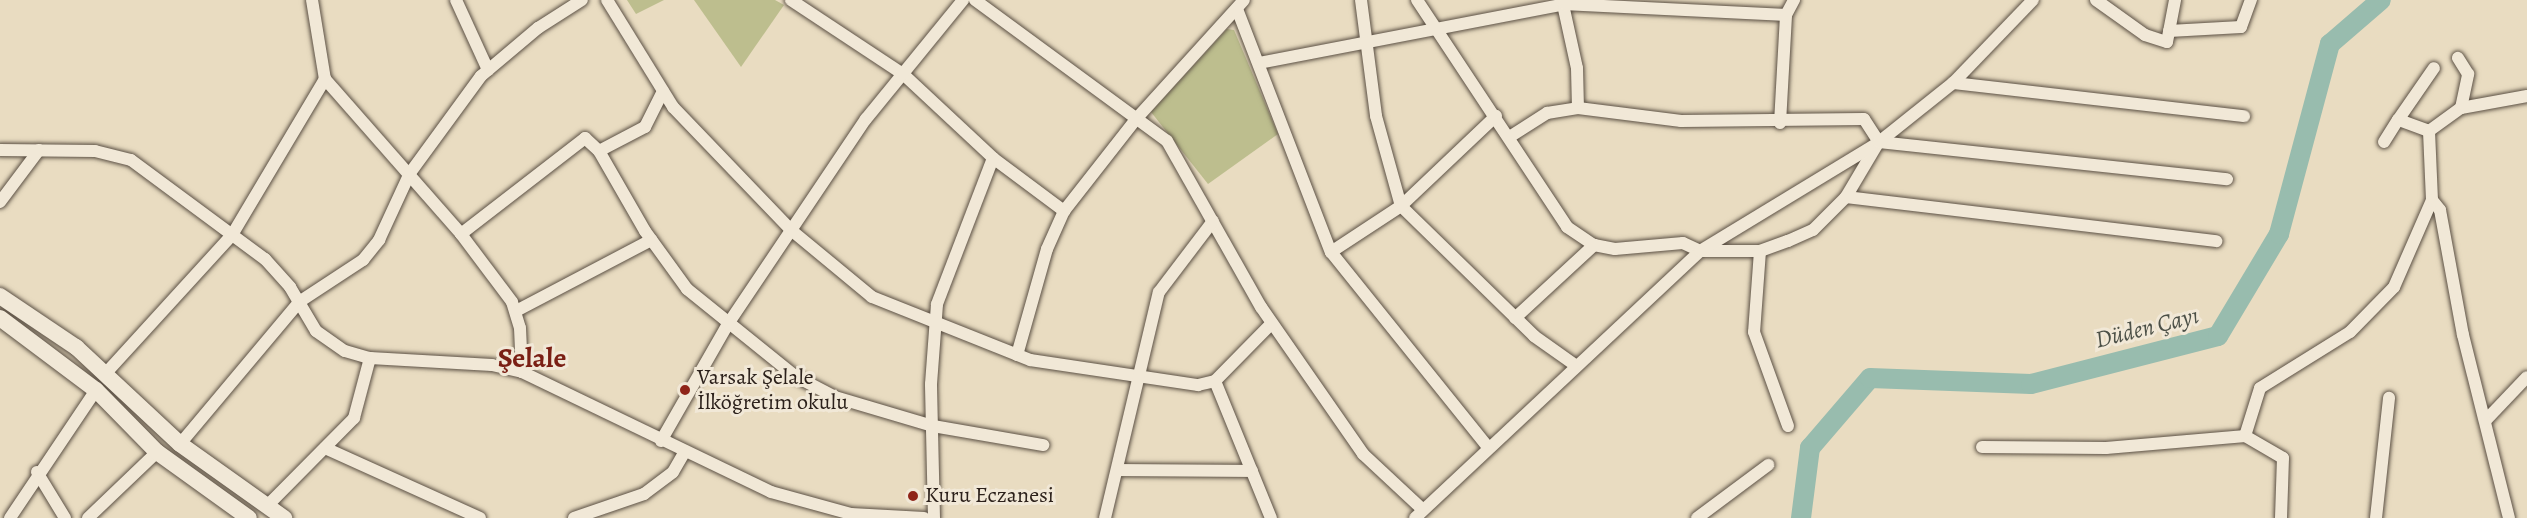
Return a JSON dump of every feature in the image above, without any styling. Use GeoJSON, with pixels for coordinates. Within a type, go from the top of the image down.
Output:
{"type":"FeatureCollection","features":[{"type":"Feature","properties":{"kind":"street"},"geometry":{"type":"LineString","coordinates":[[312,0],[325,79],[410,173],[461,234],[516,311],[522,372]]}},
{"type":"Feature","properties":{"kind":"street"},"geometry":{"type":"LineString","coordinates":[[456,0],[488,70]]}},
{"type":"Feature","properties":{"kind":"street"},"geometry":{"type":"LineString","coordinates":[[180,444],[299,302],[363,260],[379,240],[410,173],[488,70],[538,28],[582,0]]}},
{"type":"Feature","properties":{"kind":"street"},"geometry":{"type":"LineString","coordinates":[[607,0],[663,91],[791,230],[872,297],[935,326],[1017,355],[1137,377],[1198,385],[1215,381],[1272,323]]}},
{"type":"Feature","properties":{"kind":"street"},"geometry":{"type":"LineString","coordinates":[[791,0],[903,74],[993,158],[1064,212]]}},
{"type":"Feature","properties":{"kind":"street"},"geometry":{"type":"LineString","coordinates":[[661,441],[731,320],[791,230],[903,74],[963,0]]}},
{"type":"Feature","properties":{"kind":"street"},"geometry":{"type":"LineString","coordinates":[[975,0],[1167,141],[1272,323],[1363,454],[1418,513],[1700,251],[1879,142],[1953,83],[2033,0]]}},
{"type":"Feature","properties":{"kind":"street"},"geometry":{"type":"LineString","coordinates":[[1361,0],[1376,116],[1401,206],[1515,318],[1575,365]]}},
{"type":"Feature","properties":{"kind":"street"},"geometry":{"type":"LineString","coordinates":[[1417,0],[1434,30],[1511,136],[1567,227],[1594,245],[1615,249],[1683,243],[1700,251],[1760,251],[1813,230],[1846,197],[1879,142]]}},
{"type":"Feature","properties":{"kind":"street"},"geometry":{"type":"LineString","coordinates":[[1780,123],[1786,15],[1794,0]]}},
{"type":"Feature","properties":{"kind":"street"},"geometry":{"type":"LineString","coordinates":[[2096,0],[2145,35],[2167,42],[2175,0]]}},
{"type":"Feature","properties":{"kind":"street"},"geometry":{"type":"LineString","coordinates":[[2169,31],[2241,27],[2251,0]]}},
{"type":"Feature","properties":{"kind":"street"},"geometry":{"type":"LineString","coordinates":[[1017,355],[1047,249],[1064,212],[1137,118],[1241,2]]}},
{"type":"Feature","properties":{"kind":"street"},"geometry":{"type":"LineString","coordinates":[[1241,2],[1259,63],[1331,252],[1488,447]]}},
{"type":"Feature","properties":{"kind":"street"},"geometry":{"type":"LineString","coordinates":[[1259,63],[1365,39],[1434,30],[1563,2],[1701,5],[1786,15]]}},
{"type":"Feature","properties":{"kind":"street"},"geometry":{"type":"LineString","coordinates":[[1563,2],[1577,68],[1578,108]]}},
{"type":"Feature","properties":{"kind":"street"},"geometry":{"type":"LineString","coordinates":[[2458,58],[2468,74],[2461,108]]}},
{"type":"Feature","properties":{"kind":"street"},"geometry":{"type":"LineString","coordinates":[[2384,142],[2434,68]]}},
{"type":"Feature","properties":{"kind":"street"},"geometry":{"type":"LineString","coordinates":[[106,373],[232,235],[325,79]]}},
{"type":"Feature","properties":{"kind":"street"},"geometry":{"type":"LineString","coordinates":[[1953,83],[2244,116]]}},
{"type":"Feature","properties":{"kind":"street"},"geometry":{"type":"LineString","coordinates":[[599,151],[645,127],[663,91]]}},
{"type":"Feature","properties":{"kind":"street"},"geometry":{"type":"LineString","coordinates":[[2430,131],[2461,108],[2527,96]]}},
{"type":"Feature","properties":{"kind":"street"},"geometry":{"type":"LineString","coordinates":[[1511,136],[1547,113],[1578,108],[1681,121],[1780,123],[1864,119],[1879,142]]}},
{"type":"Feature","properties":{"kind":"street"},"geometry":{"type":"LineString","coordinates":[[1331,252],[1401,206],[1496,116]]}},
{"type":"Feature","properties":{"kind":"street"},"geometry":{"type":"LineString","coordinates":[[2398,120],[2430,131]]}},
{"type":"Feature","properties":{"kind":"street"},"geometry":{"type":"LineString","coordinates":[[2245,435],[2260,388],[2350,332],[2394,287],[2432,200],[2430,131]]}},
{"type":"Feature","properties":{"kind":"street"},"geometry":{"type":"LineString","coordinates":[[461,234],[570,146],[585,138],[599,151],[651,240],[687,289],[731,320],[805,381],[835,397],[933,426],[1043,445]]}},
{"type":"Feature","properties":{"kind":"street"},"geometry":{"type":"LineString","coordinates":[[1879,142],[2228,179]]}},
{"type":"Feature","properties":{"kind":"street"},"geometry":{"type":"LineString","coordinates":[[0,150],[95,151],[131,160],[264,259],[328,342],[370,358],[492,365],[522,372],[684,453],[812,507],[924,518]]}},
{"type":"Feature","properties":{"kind":"street"},"geometry":{"type":"LineString","coordinates":[[0,202],[39,150]]}},
{"type":"Feature","properties":{"kind":"street"},"geometry":{"type":"LineString","coordinates":[[934,518],[935,326],[939,297],[993,158]]}},
{"type":"Feature","properties":{"kind":"street"},"geometry":{"type":"LineString","coordinates":[[1846,197],[2216,242]]}},
{"type":"Feature","properties":{"kind":"street"},"geometry":{"type":"LineString","coordinates":[[2432,200],[2440,210],[2463,335],[2509,518]]}},
{"type":"Feature","properties":{"kind":"street"},"geometry":{"type":"LineString","coordinates":[[1105,518],[1120,470],[1137,377],[1167,275],[1212,221]]}},
{"type":"Feature","properties":{"kind":"street"},"geometry":{"type":"LineString","coordinates":[[516,311],[651,240]]}},
{"type":"Feature","properties":{"kind":"street"},"geometry":{"type":"LineString","coordinates":[[1515,318],[1594,245]]}},
{"type":"Feature","properties":{"kind":"street"},"geometry":{"type":"LineString","coordinates":[[1760,251],[1754,332],[1788,426]]}},
{"type":"Feature","properties":{"kind":"street"},"geometry":{"type":"LineString","coordinates":[[0,296],[106,373],[180,444],[284,518]]}},
{"type":"Feature","properties":{"kind":"street"},"geometry":{"type":"LineString","coordinates":[[1,320],[96,390],[157,452],[249,518]]}},
{"type":"Feature","properties":{"kind":"street"},"geometry":{"type":"LineString","coordinates":[[267,506],[354,418],[370,358]]}},
{"type":"Feature","properties":{"kind":"street"},"geometry":{"type":"LineString","coordinates":[[2486,420],[2527,377]]}},
{"type":"Feature","properties":{"kind":"street"},"geometry":{"type":"LineString","coordinates":[[1215,381],[1271,518]]}},
{"type":"Feature","properties":{"kind":"street"},"geometry":{"type":"LineString","coordinates":[[10,518],[37,472],[96,390]]}},
{"type":"Feature","properties":{"kind":"street"},"geometry":{"type":"LineString","coordinates":[[2376,518],[2389,398]]}},
{"type":"Feature","properties":{"kind":"street"},"geometry":{"type":"LineString","coordinates":[[1982,447],[2106,448],[2245,435],[2283,458],[2281,518]]}},
{"type":"Feature","properties":{"kind":"street"},"geometry":{"type":"LineString","coordinates":[[326,448],[480,518]]}},
{"type":"Feature","properties":{"kind":"street"},"geometry":{"type":"LineString","coordinates":[[88,518],[157,452]]}},
{"type":"Feature","properties":{"kind":"street"},"geometry":{"type":"LineString","coordinates":[[574,518],[644,494],[673,472],[684,453]]}},
{"type":"Feature","properties":{"kind":"street"},"geometry":{"type":"LineString","coordinates":[[1697,518],[1768,465]]}},
{"type":"Feature","properties":{"kind":"street"},"geometry":{"type":"LineString","coordinates":[[1120,470],[1251,471]]}},
{"type":"Feature","properties":{"kind":"street"},"geometry":{"type":"LineString","coordinates":[[37,472],[65,518]]}},
{"type":"Feature","properties":{"kind":"green space"},"geometry":{"type":"Polygon","coordinates":[[[627,0],[664,0],[636,14],[627,0]]]}},
{"type":"Feature","properties":{"kind":"green space"},"geometry":{"type":"Polygon","coordinates":[[[694,0],[775,0],[784,5],[741,67],[694,0]]]}},
{"type":"Feature","properties":{"kind":"green space"},"geometry":{"type":"Polygon","coordinates":[[[1227,29],[1234,30],[1278,134],[1208,184],[1151,112],[1227,29]]]}},
{"type":"Feature","properties":{"kind":"waterway","name":"Düden Çayı"},"geometry":{"type":"LineString","coordinates":[[1801,518],[1810,448],[1870,378],[2031,384],[2218,336],[2279,234],[2330,44],[2381,0]]}},
{"type":"Feature","properties":{"kind":"place","name":"Varsak Şelale İlköğretim okulu"},"geometry":{"type":"Point","coordinates":[685,390]}},
{"type":"Feature","properties":{"kind":"place","name":"Kuru Eczanesi"},"geometry":{"type":"Point","coordinates":[913,496]}},
{"type":"Feature","properties":{"kind":"district","name":"Şelale"},"geometry":{"type":"Point","coordinates":[532,358]}}]}
